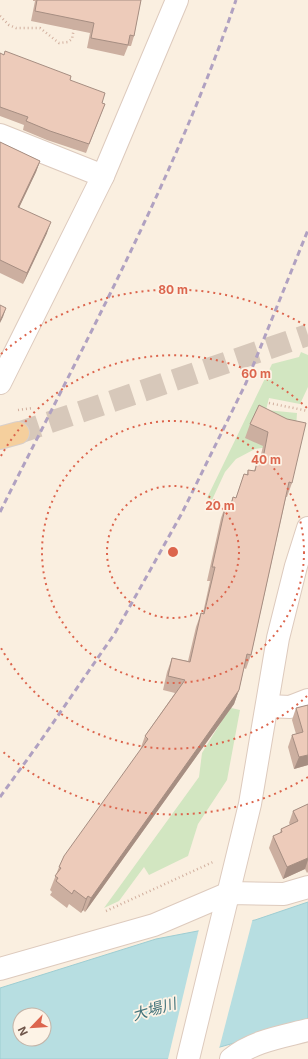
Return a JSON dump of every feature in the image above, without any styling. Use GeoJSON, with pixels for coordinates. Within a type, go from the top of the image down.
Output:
{"type":"FeatureCollection","features":[{"type":"Feature","properties":{"kind":"street"},"geometry":{"type":"LineString","coordinates":[[0,383],[103,176],[177,0]]}},
{"type":"Feature","properties":{"kind":"street"},"geometry":{"type":"LineString","coordinates":[[0,135],[103,176]]}},
{"type":"Feature","properties":{"kind":"street"},"geometry":{"type":"LineString","coordinates":[[188,1059],[250,804],[278,638],[296,566],[308,528]]}},
{"type":"Feature","properties":{"kind":"street"},"geometry":{"type":"LineString","coordinates":[[267,706],[290,707],[308,700]]}},
{"type":"Feature","properties":{"kind":"street"},"geometry":{"type":"LineString","coordinates":[[0,969],[226,904],[284,894],[308,887]]}},
{"type":"Feature","properties":{"kind":"street"},"geometry":{"type":"LineString","coordinates":[[231,1059],[241,1050],[259,1042],[308,1030]]}},
{"type":"Feature","properties":{"kind":"path"},"geometry":{"type":"LineString","coordinates":[[0,16],[9,25],[16,28],[40,28],[59,43],[68,42],[72,39],[74,26],[77,22]]}},
{"type":"Feature","properties":{"kind":"path"},"geometry":{"type":"LineString","coordinates":[[269,403],[308,411]]}},
{"type":"Feature","properties":{"kind":"path"},"geometry":{"type":"LineString","coordinates":[[19,410],[33,408]]}},
{"type":"Feature","properties":{"kind":"path"},"geometry":{"type":"LineString","coordinates":[[106,911],[217,860]]}},
{"type":"Feature","properties":{"kind":"green space"},"geometry":{"type":"Polygon","coordinates":[[[301,352],[308,355],[308,387],[300,404],[269,398],[266,410],[297,413],[296,428],[268,447],[255,449],[236,459],[225,472],[212,500],[207,498],[272,364],[299,357],[301,352]]]}},
{"type":"Feature","properties":{"kind":"green space"},"geometry":{"type":"Polygon","coordinates":[[[227,707],[240,710],[227,780],[198,824],[188,856],[149,875],[144,867],[119,901],[104,908],[199,777],[202,753],[226,714],[227,707]]]}},
{"type":"Feature","properties":{"kind":"water","name":"大場川"},"geometry":{"type":"Polygon","coordinates":[[[308,902],[308,1022],[178,1059],[0,1059],[0,988],[156,939],[255,920],[308,902]]]}},
{"type":"Feature","properties":{"kind":"pier"},"geometry":{"type":"Polygon","coordinates":[[[253,918],[219,1049],[186,1059],[168,1059],[199,929],[253,918]]]}},
{"type":"Feature","properties":{"kind":"building"},"geometry":{"type":"Polygon","coordinates":[[[37,0],[141,0],[134,36],[130,35],[128,45],[91,38],[94,23],[35,11],[37,0]]]}},
{"type":"Feature","properties":{"kind":"building"},"geometry":{"type":"Polygon","coordinates":[[[5,51],[71,76],[70,80],[105,93],[102,103],[105,104],[89,144],[50,131],[26,121],[28,117],[0,107],[0,53],[4,55],[5,51]]]}},
{"type":"Feature","properties":{"kind":"building"},"geometry":{"type":"Polygon","coordinates":[[[0,142],[40,161],[18,207],[51,222],[27,273],[0,260],[0,142]]]}},
{"type":"Feature","properties":{"kind":"building"},"geometry":{"type":"Polygon","coordinates":[[[0,305],[6,308],[0,321],[0,305]]]}},
{"type":"Feature","properties":{"kind":"building"},"geometry":{"type":"Polygon","coordinates":[[[259,405],[287,419],[306,423],[292,483],[289,482],[251,655],[247,654],[239,690],[91,898],[88,896],[86,899],[74,890],[72,894],[56,881],[58,878],[55,876],[61,868],[59,867],[64,856],[148,739],[145,736],[185,680],[168,676],[172,658],[190,662],[201,613],[204,614],[215,567],[212,567],[226,504],[231,505],[233,497],[236,498],[244,474],[248,475],[248,470],[255,471],[257,462],[262,464],[268,432],[250,424],[259,405]]]}},
{"type":"Feature","properties":{"kind":"building"},"geometry":{"type":"Polygon","coordinates":[[[308,705],[308,755],[299,757],[292,735],[303,732],[296,708],[308,705]]]}},
{"type":"Feature","properties":{"kind":"building"},"geometry":{"type":"Polygon","coordinates":[[[308,804],[308,858],[287,867],[273,836],[282,832],[281,829],[298,821],[293,811],[308,804]]]}},
{"type":"Feature","properties":{"kind":"tunnel"},"geometry":{"type":"LineString","coordinates":[[18,433],[308,335]]}},
{"type":"Feature","properties":{"kind":"railway"},"geometry":{"type":"LineString","coordinates":[[0,512],[96,323],[157,196],[212,66],[236,0]]}},
{"type":"Feature","properties":{"kind":"railway"},"geometry":{"type":"LineString","coordinates":[[0,797],[115,633],[182,513],[246,383],[308,230]]}}]}
